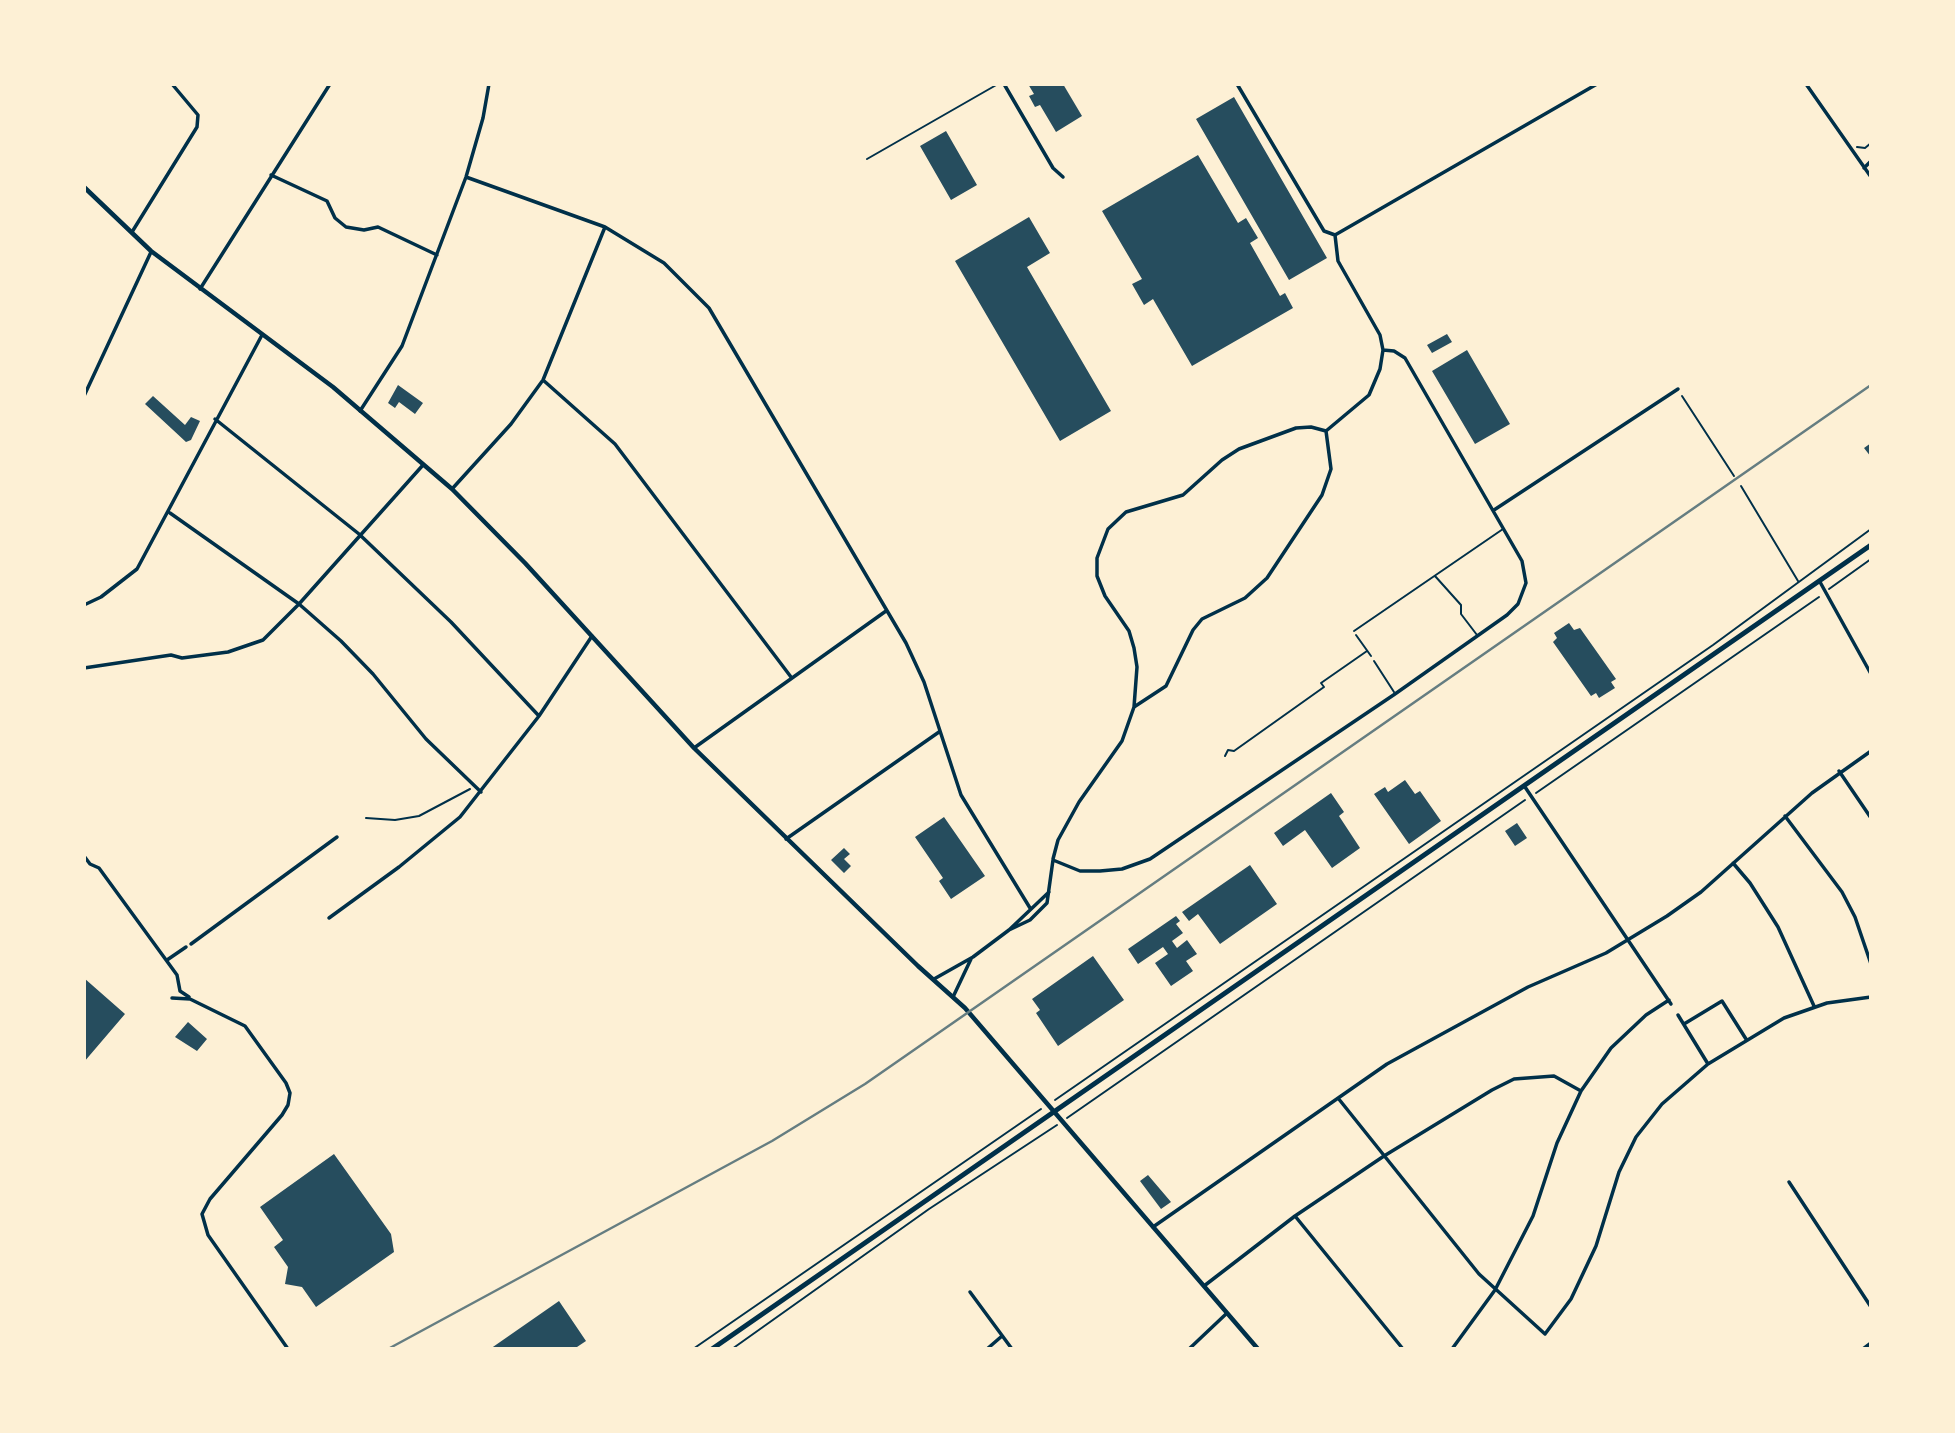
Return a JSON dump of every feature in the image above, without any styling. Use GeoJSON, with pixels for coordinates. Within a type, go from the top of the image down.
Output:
{"type":"FeatureCollection","features":[{"type":"Feature","properties":{"kind":"main road"},"geometry":{"type":"LineString","coordinates":[[712,1349],[1058,1112],[1871,545]]}},
{"type":"Feature","properties":{"kind":"street"},"geometry":{"type":"LineString","coordinates":[[132,233],[197,127],[198,115],[172,84]]}},
{"type":"Feature","properties":{"kind":"street"},"geometry":{"type":"LineString","coordinates":[[177,89],[180,84]]}},
{"type":"Feature","properties":{"kind":"street"},"geometry":{"type":"LineString","coordinates":[[200,289],[330,84]]}},
{"type":"Feature","properties":{"kind":"street"},"geometry":{"type":"LineString","coordinates":[[360,411],[402,346],[466,177],[483,118],[489,84]]}},
{"type":"Feature","properties":{"kind":"street"},"geometry":{"type":"LineString","coordinates":[[1237,84],[1324,231],[1335,235],[1597,84]]}},
{"type":"Feature","properties":{"kind":"street"},"geometry":{"type":"LineString","coordinates":[[1806,84],[1871,177]]}},
{"type":"Feature","properties":{"kind":"street"},"geometry":{"type":"LineString","coordinates":[[1006,85],[1054,168],[1063,177]]}},
{"type":"Feature","properties":{"kind":"street"},"geometry":{"type":"LineString","coordinates":[[1864,168],[1871,161]]}},
{"type":"Feature","properties":{"kind":"street"},"geometry":{"type":"LineString","coordinates":[[271,175],[327,201],[335,218],[346,227],[364,230],[378,227],[437,255]]}},
{"type":"Feature","properties":{"kind":"street"},"geometry":{"type":"LineString","coordinates":[[466,177],[605,227],[664,263],[709,308],[886,611],[924,682],[961,795],[1030,908]]}},
{"type":"Feature","properties":{"kind":"street"},"geometry":{"type":"LineString","coordinates":[[84,187],[152,251],[263,334],[425,463],[452,489],[694,748],[953,997],[1058,1112],[1258,1349]]}},
{"type":"Feature","properties":{"kind":"street"},"geometry":{"type":"LineString","coordinates":[[452,489],[511,424],[543,380],[605,227]]}},
{"type":"Feature","properties":{"kind":"street"},"geometry":{"type":"LineString","coordinates":[[1326,432],[1369,395],[1380,369],[1382,350],[1380,335],[1338,261],[1335,235]]}},
{"type":"Feature","properties":{"kind":"street"},"geometry":{"type":"LineString","coordinates":[[84,396],[152,251]]}},
{"type":"Feature","properties":{"kind":"street"},"geometry":{"type":"LineString","coordinates":[[84,606],[101,597],[137,569],[170,513],[215,419],[263,334]]}},
{"type":"Feature","properties":{"kind":"street"},"geometry":{"type":"LineString","coordinates":[[1053,860],[1080,871],[1137,866],[1395,694],[1507,615],[1524,594],[1525,571],[1494,510],[1405,358],[1394,351],[1382,350]]}},
{"type":"Feature","properties":{"kind":"street"},"geometry":{"type":"LineString","coordinates":[[543,380],[615,444],[791,677]]}},
{"type":"Feature","properties":{"kind":"street"},"geometry":{"type":"LineString","coordinates":[[1494,510],[1678,389]]}},
{"type":"Feature","properties":{"kind":"street"},"geometry":{"type":"LineString","coordinates":[[215,419],[359,534],[451,622],[538,716]]}},
{"type":"Feature","properties":{"kind":"street"},"geometry":{"type":"LineString","coordinates":[[1009,930],[1019,927],[1042,910],[1049,891],[1058,840],[1079,802],[1122,741],[1134,707],[1137,667],[1134,648],[1129,631],[1105,596],[1097,576],[1097,558],[1108,529],[1126,512],[1183,495],[1222,460],[1239,449],[1296,428],[1311,427],[1326,432]]}},
{"type":"Feature","properties":{"kind":"street"},"geometry":{"type":"LineString","coordinates":[[1134,707],[1166,686],[1188,639],[1202,619],[1245,598],[1267,578],[1322,495],[1331,469],[1326,432]]}},
{"type":"Feature","properties":{"kind":"street"},"geometry":{"type":"LineString","coordinates":[[84,668],[162,656],[182,658],[228,652],[247,648],[263,640],[299,604],[425,463]]}},
{"type":"Feature","properties":{"kind":"street"},"geometry":{"type":"LineString","coordinates":[[170,513],[299,604],[373,674],[426,738],[481,792]]}},
{"type":"Feature","properties":{"kind":"street"},"geometry":{"type":"LineString","coordinates":[[1820,582],[1871,674]]}},
{"type":"Feature","properties":{"kind":"street"},"geometry":{"type":"LineString","coordinates":[[694,748],[886,611]]}},
{"type":"Feature","properties":{"kind":"street"},"geometry":{"type":"LineString","coordinates":[[329,918],[460,817],[538,716],[592,636]]}},
{"type":"Feature","properties":{"kind":"street"},"geometry":{"type":"LineString","coordinates":[[786,839],[939,732]]}},
{"type":"Feature","properties":{"kind":"street"},"geometry":{"type":"LineString","coordinates":[[1153,1227],[1387,1064],[1454,1025],[1629,940],[1701,892],[1784,816],[1839,771],[1871,751]]}},
{"type":"Feature","properties":{"kind":"street"},"geometry":{"type":"LineString","coordinates":[[1839,771],[1871,818]]}},
{"type":"Feature","properties":{"kind":"street"},"geometry":{"type":"LineString","coordinates":[[1452,1349],[1495,1290],[1533,1216],[1557,1143],[1581,1091],[1611,1048],[1646,1016],[1670,1002],[1525,787]]}},
{"type":"Feature","properties":{"kind":"street"},"geometry":{"type":"LineString","coordinates":[[1784,816],[1842,892],[1858,924],[1871,964]]}},
{"type":"Feature","properties":{"kind":"street"},"geometry":{"type":"LineString","coordinates":[[167,961],[337,837]]}},
{"type":"Feature","properties":{"kind":"street"},"geometry":{"type":"LineString","coordinates":[[84,856],[90,864],[100,868],[177,975],[180,991],[190,999],[245,1026],[286,1083],[290,1093],[282,1115],[210,1199],[202,1214],[208,1235],[288,1349]]}},
{"type":"Feature","properties":{"kind":"street"},"geometry":{"type":"LineString","coordinates":[[1733,863],[1750,883],[1778,927],[1815,1007]]}},
{"type":"Feature","properties":{"kind":"street"},"geometry":{"type":"LineString","coordinates":[[934,979],[973,957],[1009,930],[1049,891]]}},
{"type":"Feature","properties":{"kind":"street"},"geometry":{"type":"LineString","coordinates":[[953,997],[973,957]]}},
{"type":"Feature","properties":{"kind":"street"},"geometry":{"type":"LineString","coordinates":[[1338,1098],[1495,1290],[1545,1334],[1571,1299],[1586,1267],[1619,1172],[1636,1138],[1662,1104],[1708,1064],[1784,1018],[1815,1007],[1871,997]]}},
{"type":"Feature","properties":{"kind":"street"},"geometry":{"type":"LineString","coordinates":[[172,998],[190,999]]}},
{"type":"Feature","properties":{"kind":"street"},"geometry":{"type":"LineString","coordinates":[[1684,1024],[1722,1000],[1746,1039]]}},
{"type":"Feature","properties":{"kind":"street"},"geometry":{"type":"LineString","coordinates":[[1678,1015],[1708,1064]]}},
{"type":"Feature","properties":{"kind":"street"},"geometry":{"type":"LineString","coordinates":[[1203,1287],[1295,1216],[1384,1156],[1514,1079],[1554,1076],[1581,1091]]}},
{"type":"Feature","properties":{"kind":"street"},"geometry":{"type":"LineString","coordinates":[[1789,1182],[1871,1307]]}},
{"type":"Feature","properties":{"kind":"street"},"geometry":{"type":"LineString","coordinates":[[1295,1216],[1403,1349]]}},
{"type":"Feature","properties":{"kind":"street"},"geometry":{"type":"LineString","coordinates":[[970,1292],[1012,1349]]}},
{"type":"Feature","properties":{"kind":"street"},"geometry":{"type":"LineString","coordinates":[[1189,1349],[1226,1314]]}},
{"type":"Feature","properties":{"kind":"street"},"geometry":{"type":"LineString","coordinates":[[987,1349],[1002,1336]]}},
{"type":"Feature","properties":{"kind":"street"},"geometry":{"type":"LineString","coordinates":[[1863,1349],[1871,1343]]}},
{"type":"Feature","properties":{"kind":"lane"},"geometry":{"type":"LineString","coordinates":[[867,159],[998,84]]}},
{"type":"Feature","properties":{"kind":"lane"},"geometry":{"type":"LineString","coordinates":[[1354,631],[1504,528]]}},
{"type":"Feature","properties":{"kind":"lane"},"geometry":{"type":"LineString","coordinates":[[1434,575],[1461,605],[1461,614],[1477,635]]}},
{"type":"Feature","properties":{"kind":"lane"},"geometry":{"type":"LineString","coordinates":[[1374,661],[1395,694]]}},
{"type":"Feature","properties":{"kind":"path"},"geometry":{"type":"LineString","coordinates":[[1678,389],[1734,475]]}},
{"type":"Feature","properties":{"kind":"path"},"geometry":{"type":"LineString","coordinates":[[1741,486],[1800,583]]}},
{"type":"Feature","properties":{"kind":"path"},"geometry":{"type":"LineString","coordinates":[[693,1349],[1800,583],[1871,529]]}},
{"type":"Feature","properties":{"kind":"path"},"geometry":{"type":"LineString","coordinates":[[732,1349],[929,1209],[1064,1120],[1871,559]]}},
{"type":"Feature","properties":{"kind":"path"},"geometry":{"type":"LineString","coordinates":[[1354,631],[1374,661]]}},
{"type":"Feature","properties":{"kind":"path"},"geometry":{"type":"LineString","coordinates":[[1225,756],[1228,750],[1234,751],[1324,687],[1321,683],[1367,651]]}},
{"type":"Feature","properties":{"kind":"path"},"geometry":{"type":"LineString","coordinates":[[366,818],[395,820],[419,816],[474,786]]}},
{"type":"Feature","properties":{"kind":"building"},"geometry":{"type":"Polygon","coordinates":[[[1028,84],[1063,84],[1082,116],[1056,132],[1040,105],[1035,107],[1029,96],[1034,94],[1028,84]]]}},
{"type":"Feature","properties":{"kind":"building"},"geometry":{"type":"Polygon","coordinates":[[[1234,97],[1327,258],[1289,280],[1196,119],[1234,97]]]}},
{"type":"Feature","properties":{"kind":"building"},"geometry":{"type":"Polygon","coordinates":[[[946,131],[977,185],[951,200],[920,146],[946,131]]]}},
{"type":"Feature","properties":{"kind":"building"},"geometry":{"type":"Polygon","coordinates":[[[1198,155],[1238,223],[1246,218],[1258,238],[1250,243],[1280,296],[1285,293],[1293,308],[1192,366],[1153,299],[1144,305],[1132,284],[1142,279],[1102,211],[1198,155]]]}},
{"type":"Feature","properties":{"kind":"building"},"geometry":{"type":"Polygon","coordinates":[[[1029,217],[1050,253],[1027,267],[1111,411],[1060,441],[955,261],[1029,217]]]}},
{"type":"Feature","properties":{"kind":"building"},"geometry":{"type":"Polygon","coordinates":[[[1447,334],[1452,342],[1432,353],[1427,345],[1447,334]]]}},
{"type":"Feature","properties":{"kind":"building"},"geometry":{"type":"Polygon","coordinates":[[[1467,350],[1510,424],[1475,444],[1432,371],[1467,350]]]}},
{"type":"Feature","properties":{"kind":"building"},"geometry":{"type":"Polygon","coordinates":[[[398,385],[423,403],[415,414],[399,402],[395,408],[388,403],[398,385]]]}},
{"type":"Feature","properties":{"kind":"building"},"geometry":{"type":"Polygon","coordinates":[[[153,396],[185,425],[191,417],[200,421],[191,440],[186,442],[145,404],[153,396]]]}},
{"type":"Feature","properties":{"kind":"building"},"geometry":{"type":"Polygon","coordinates":[[[1871,443],[1871,457],[1864,448],[1871,443]]]}},
{"type":"Feature","properties":{"kind":"building"},"geometry":{"type":"Polygon","coordinates":[[[1569,623],[1574,630],[1580,628],[1616,679],[1611,682],[1615,688],[1599,698],[1596,693],[1591,696],[1553,642],[1557,638],[1554,633],[1569,623]]]}},
{"type":"Feature","properties":{"kind":"building"},"geometry":{"type":"Polygon","coordinates":[[[1405,780],[1415,794],[1420,791],[1441,821],[1409,844],[1374,794],[1385,787],[1388,792],[1405,780]]]}},
{"type":"Feature","properties":{"kind":"building"},"geometry":{"type":"Polygon","coordinates":[[[1331,793],[1344,812],[1339,816],[1360,848],[1332,868],[1305,830],[1283,846],[1274,833],[1331,793]]]}},
{"type":"Feature","properties":{"kind":"building"},"geometry":{"type":"Polygon","coordinates":[[[944,817],[985,876],[951,899],[939,881],[943,878],[915,837],[944,817]]]}},
{"type":"Feature","properties":{"kind":"building"},"geometry":{"type":"Polygon","coordinates":[[[1517,823],[1527,838],[1515,846],[1505,831],[1517,823]]]}},
{"type":"Feature","properties":{"kind":"building"},"geometry":{"type":"Polygon","coordinates":[[[844,848],[850,854],[844,859],[851,866],[844,873],[831,860],[844,848]]]}},
{"type":"Feature","properties":{"kind":"building"},"geometry":{"type":"Polygon","coordinates":[[[1250,865],[1277,904],[1220,944],[1198,914],[1189,921],[1182,912],[1250,865]]]}},
{"type":"Feature","properties":{"kind":"building"},"geometry":{"type":"Polygon","coordinates":[[[1176,916],[1180,921],[1176,924],[1183,933],[1172,941],[1177,948],[1187,940],[1197,954],[1186,961],[1193,971],[1171,986],[1155,963],[1168,954],[1163,947],[1138,964],[1128,949],[1176,916]]]}},
{"type":"Feature","properties":{"kind":"building"},"geometry":{"type":"Polygon","coordinates":[[[1093,956],[1124,1000],[1058,1046],[1036,1013],[1040,1010],[1032,999],[1093,956]]]}},
{"type":"Feature","properties":{"kind":"building"},"geometry":{"type":"Polygon","coordinates":[[[84,978],[125,1014],[84,1062],[84,978]]]}},
{"type":"Feature","properties":{"kind":"building"},"geometry":{"type":"Polygon","coordinates":[[[188,1022],[207,1039],[197,1051],[175,1037],[188,1022]]]}},
{"type":"Feature","properties":{"kind":"building"},"geometry":{"type":"Polygon","coordinates":[[[334,1154],[391,1234],[394,1252],[316,1307],[302,1287],[285,1284],[288,1267],[274,1247],[283,1240],[260,1207],[334,1154]]]}},
{"type":"Feature","properties":{"kind":"building"},"geometry":{"type":"Polygon","coordinates":[[[1148,1175],[1171,1202],[1161,1209],[1140,1181],[1148,1175]]]}},
{"type":"Feature","properties":{"kind":"building"},"geometry":{"type":"Polygon","coordinates":[[[559,1301],[586,1341],[574,1349],[490,1349],[559,1301]]]}},
{"type":"Feature","properties":{"kind":"railway"},"geometry":{"type":"LineString","coordinates":[[388,1349],[772,1141],[865,1084],[1871,385]]}}]}
